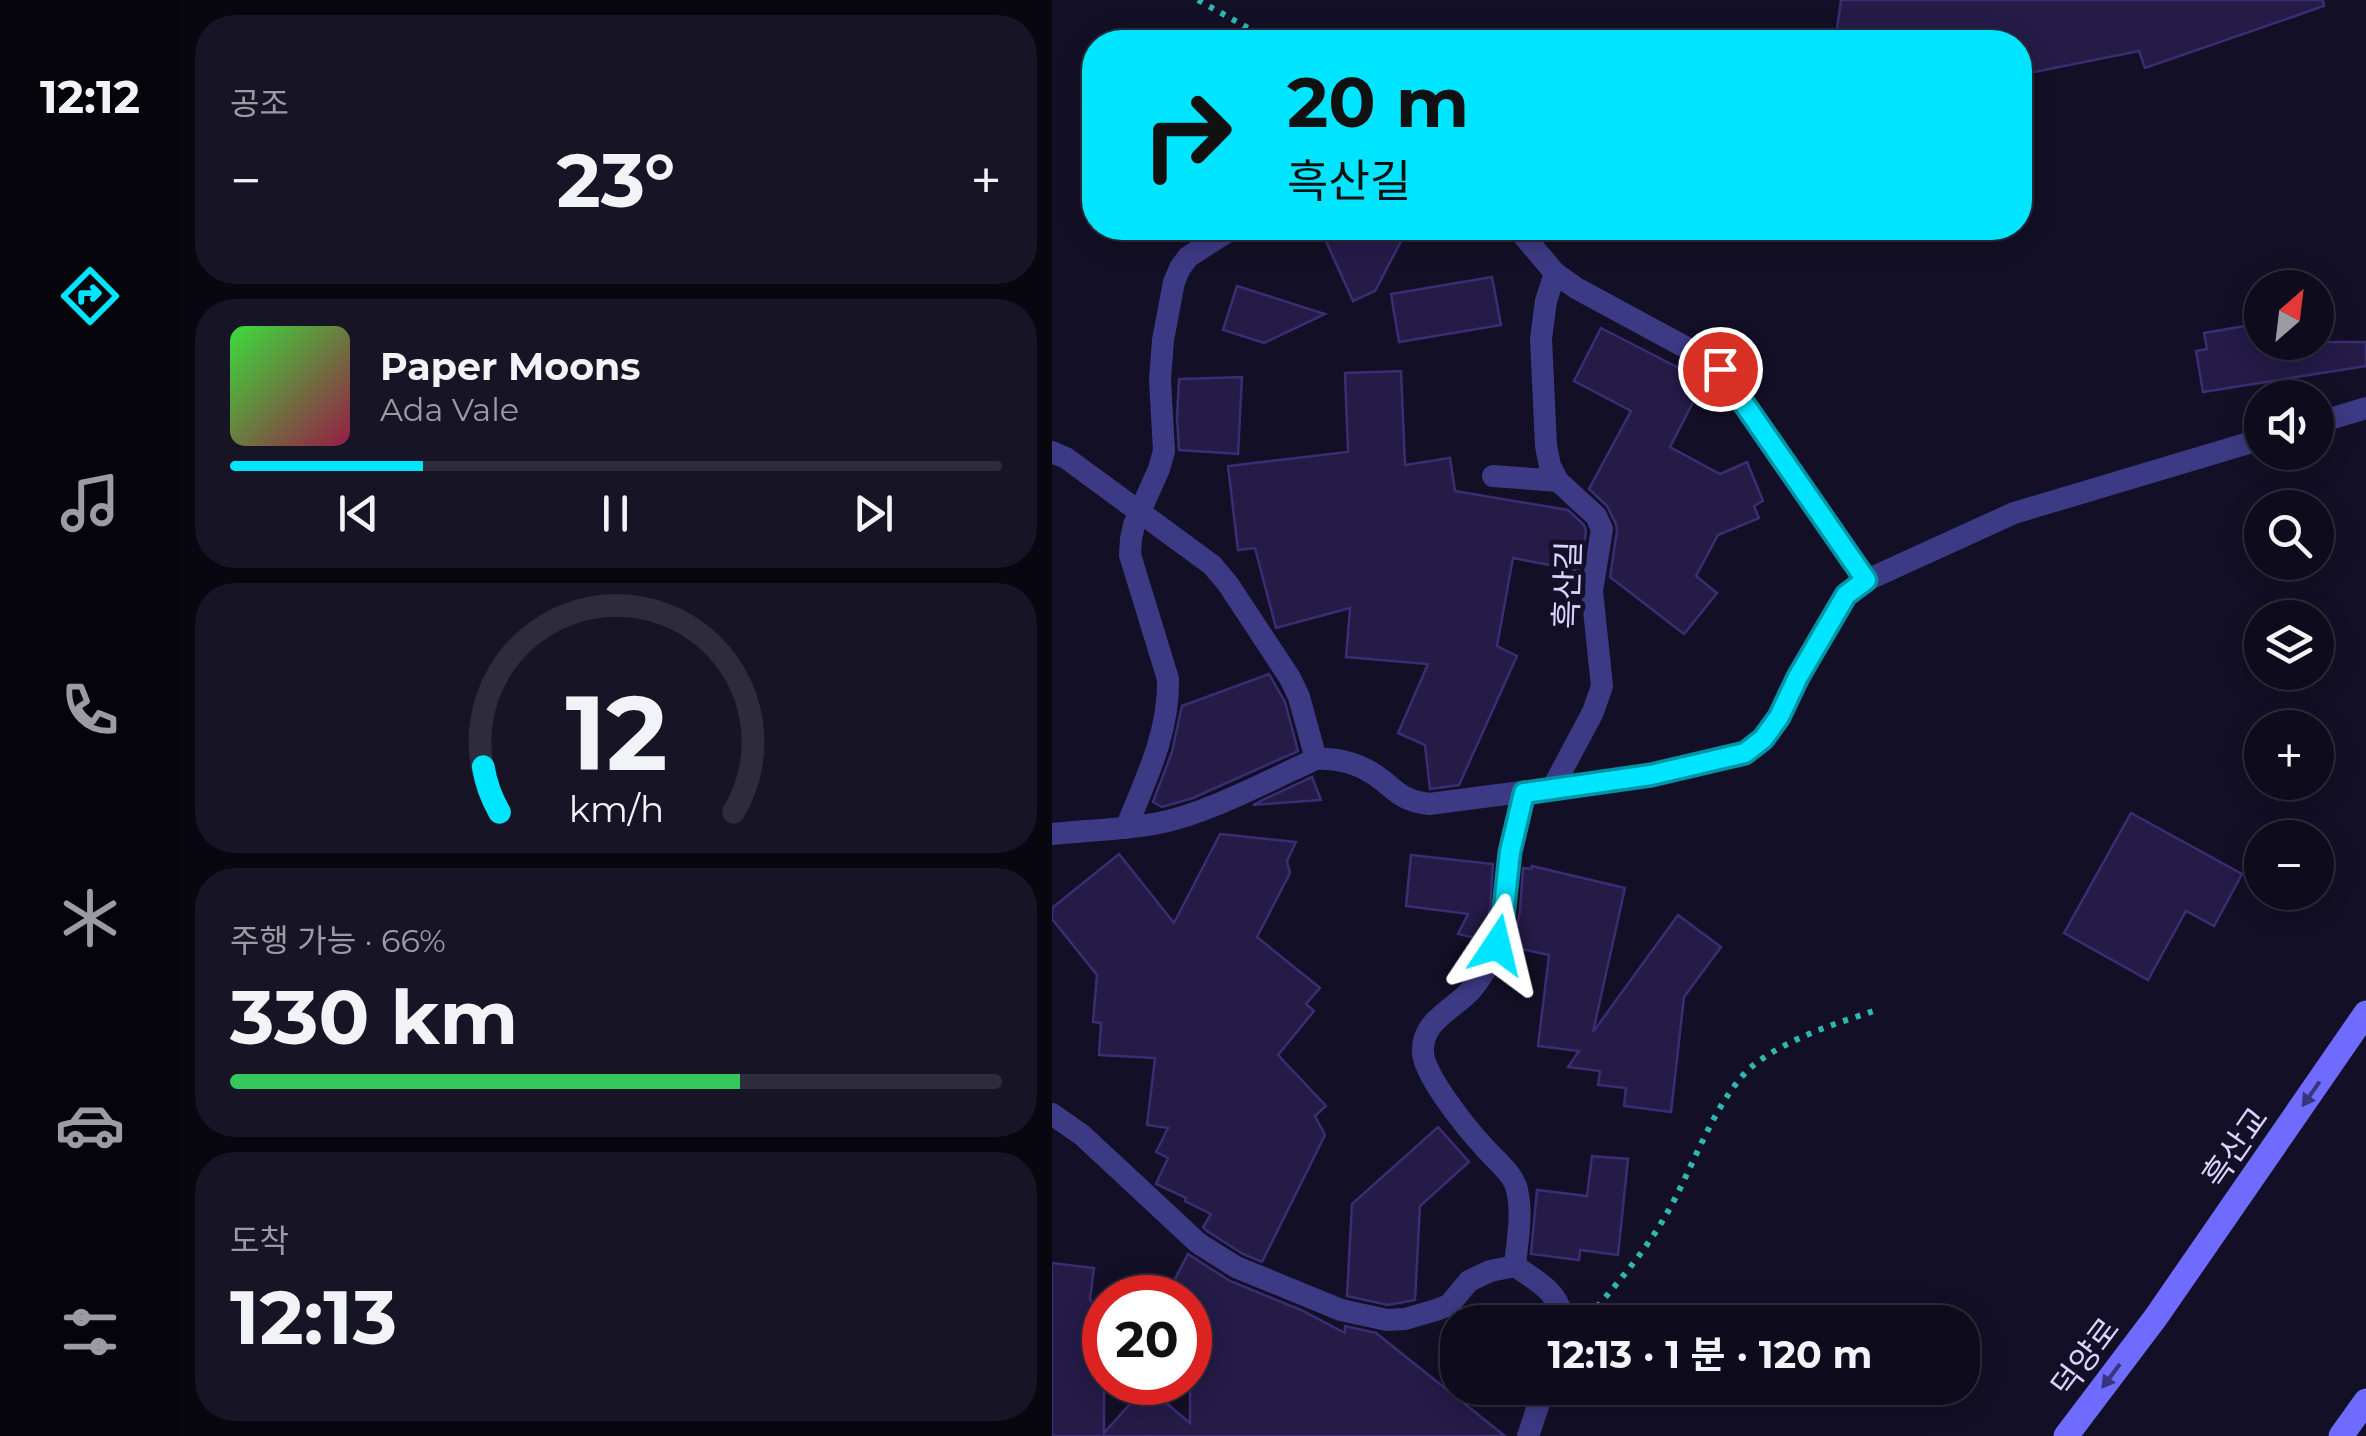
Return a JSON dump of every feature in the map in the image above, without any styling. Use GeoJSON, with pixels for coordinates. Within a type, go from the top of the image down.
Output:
{"type":"FeatureCollection","features":[{"type":"Feature","properties":{"kind":"main road","name":"흑산교"},"geometry":{"type":"LineString","coordinates":[[2156,1316],[2366,1013]]}},
{"type":"Feature","properties":{"kind":"main road","name":"덕양로"},"geometry":{"type":"LineString","coordinates":[[2066,1436],[2156,1316]]}},
{"type":"Feature","properties":{"kind":"main road"},"geometry":{"type":"LineString","coordinates":[[2342,1436],[2366,1402]]}},
{"type":"Feature","properties":{"kind":"lane"},"geometry":{"type":"LineString","coordinates":[[1126,828],[1161,739],[1169,695],[1168,679],[1130,556],[1134,525],[1164,451],[1160,380],[1174,282],[1188,257],[1214,240]]}},
{"type":"Feature","properties":{"kind":"lane"},"geometry":{"type":"LineString","coordinates":[[1527,240],[1555,273],[1576,288],[1720,369],[1866,580]]}},
{"type":"Feature","properties":{"kind":"lane"},"geometry":{"type":"LineString","coordinates":[[1555,273],[1546,302],[1542,339],[1546,446],[1558,481]]}},
{"type":"Feature","properties":{"kind":"lane"},"geometry":{"type":"LineString","coordinates":[[2334,418],[2366,408]]}},
{"type":"Feature","properties":{"kind":"lane"},"geometry":{"type":"LineString","coordinates":[[1054,836],[1160,823],[1190,815],[1316,759],[1350,762],[1413,802],[1447,803],[1651,775],[1745,753],[1763,739],[1779,717],[1846,595],[1866,580],[2014,513],[2244,444]]}},
{"type":"Feature","properties":{"kind":"lane"},"geometry":{"type":"LineString","coordinates":[[1052,452],[1066,458],[1212,566],[1228,584],[1290,678],[1300,698],[1316,759]]}},
{"type":"Feature","properties":{"kind":"lane"},"geometry":{"type":"LineString","coordinates":[[1492,476],[1558,481]]}},
{"type":"Feature","properties":{"kind":"lane","name":"흑산길"},"geometry":{"type":"LineString","coordinates":[[1552,789],[1602,686],[1592,591],[1602,529],[1596,516],[1558,481]]}},
{"type":"Feature","properties":{"kind":"lane"},"geometry":{"type":"LineString","coordinates":[[1515,1266],[1517,1188],[1510,1175],[1471,1134],[1433,1079],[1423,1055],[1428,1030],[1471,991],[1491,961],[1502,926],[1510,852],[1524,793]]}},
{"type":"Feature","properties":{"kind":"lane"},"geometry":{"type":"LineString","coordinates":[[1052,1114],[1082,1134],[1213,1254],[1340,1310],[1386,1320],[1421,1316],[1448,1305],[1469,1280],[1515,1266],[1547,1288],[1559,1305]]}},
{"type":"Feature","properties":{"kind":"lane"},"geometry":{"type":"LineString","coordinates":[[1528,1436],[1538,1405]]}},
{"type":"Feature","properties":{"kind":"path"},"geometry":{"type":"LineString","coordinates":[[1198,0],[1252,30]]}},
{"type":"Feature","properties":{"kind":"path"},"geometry":{"type":"LineString","coordinates":[[1598,1305],[1653,1236],[1739,1080],[1755,1064],[1788,1044],[1874,1011]]}},
{"type":"Feature","properties":{"kind":"building"},"geometry":{"type":"Polygon","coordinates":[[[1841,0],[2323,0],[2324,6],[2145,68],[2139,51],[2032,73],[2032,30],[1837,30],[1841,0]]]}},
{"type":"Feature","properties":{"kind":"building"},"geometry":{"type":"Polygon","coordinates":[[[1325,240],[1402,240],[1375,291],[1353,301],[1325,240]]]}},
{"type":"Feature","properties":{"kind":"building"},"geometry":{"type":"Polygon","coordinates":[[[1492,277],[1501,325],[1399,342],[1391,294],[1492,277]]]}},
{"type":"Feature","properties":{"kind":"building"},"geometry":{"type":"Polygon","coordinates":[[[1237,286],[1325,314],[1264,343],[1223,330],[1237,286]]]}},
{"type":"Feature","properties":{"kind":"building"},"geometry":{"type":"Polygon","coordinates":[[[2244,326],[2244,360],[2334,360],[2334,342],[2366,342],[2366,366],[2278,380],[2244,380],[2244,385],[2203,392],[2196,351],[2207,349],[2204,333],[2244,326]]]}},
{"type":"Feature","properties":{"kind":"building"},"geometry":{"type":"Polygon","coordinates":[[[1601,328],[1704,381],[1670,447],[1720,474],[1747,462],[1763,501],[1754,506],[1759,518],[1718,535],[1696,576],[1717,593],[1684,634],[1610,577],[1616,524],[1607,506],[1589,489],[1631,411],[1574,381],[1601,328]]]}},
{"type":"Feature","properties":{"kind":"building"},"geometry":{"type":"Polygon","coordinates":[[[1401,371],[1405,465],[1450,458],[1455,491],[1568,510],[1586,531],[1580,571],[1513,558],[1497,646],[1517,656],[1459,785],[1430,789],[1425,745],[1398,733],[1428,664],[1346,657],[1350,608],[1276,628],[1255,548],[1238,550],[1228,466],[1348,452],[1345,373],[1401,371]]]}},
{"type":"Feature","properties":{"kind":"building"},"geometry":{"type":"Polygon","coordinates":[[[1242,377],[1238,454],[1179,450],[1179,379],[1242,377]]]}},
{"type":"Feature","properties":{"kind":"building"},"geometry":{"type":"Polygon","coordinates":[[[1269,674],[1285,702],[1298,751],[1193,798],[1162,807],[1153,802],[1172,752],[1182,706],[1269,674]]]}},
{"type":"Feature","properties":{"kind":"building"},"geometry":{"type":"Polygon","coordinates":[[[1312,777],[1321,800],[1253,805],[1265,799],[1312,777]]]}},
{"type":"Feature","properties":{"kind":"building"},"geometry":{"type":"Polygon","coordinates":[[[2131,813],[2242,874],[2214,926],[2186,911],[2148,980],[2064,933],[2131,813]]]}},
{"type":"Feature","properties":{"kind":"building"},"geometry":{"type":"Polygon","coordinates":[[[1220,834],[1296,842],[1287,861],[1290,873],[1257,937],[1320,988],[1306,1004],[1314,1011],[1278,1055],[1326,1106],[1315,1116],[1325,1135],[1262,1262],[1207,1231],[1203,1227],[1211,1214],[1156,1184],[1168,1158],[1156,1152],[1168,1128],[1147,1125],[1155,1058],[1099,1055],[1101,1023],[1093,1022],[1097,975],[1052,919],[1052,908],[1119,854],[1174,923],[1220,834]]]}},
{"type":"Feature","properties":{"kind":"building"},"geometry":{"type":"Polygon","coordinates":[[[1411,855],[1493,864],[1483,940],[1458,934],[1468,914],[1406,906],[1411,855]]]}},
{"type":"Feature","properties":{"kind":"building"},"geometry":{"type":"Polygon","coordinates":[[[1532,866],[1625,888],[1593,1032],[1678,915],[1721,947],[1684,997],[1671,1112],[1624,1106],[1626,1088],[1598,1085],[1600,1071],[1568,1067],[1579,1051],[1538,1046],[1549,955],[1513,947],[1523,868],[1532,866]]]}},
{"type":"Feature","properties":{"kind":"building"},"geometry":{"type":"Polygon","coordinates":[[[1438,1127],[1469,1162],[1420,1206],[1415,1300],[1388,1305],[1347,1296],[1352,1204],[1438,1127]]]}},
{"type":"Feature","properties":{"kind":"building"},"geometry":{"type":"Polygon","coordinates":[[[1592,1156],[1628,1159],[1618,1255],[1580,1250],[1579,1260],[1531,1254],[1537,1190],[1587,1196],[1592,1156]]]}},
{"type":"Feature","properties":{"kind":"building"},"geometry":{"type":"Polygon","coordinates":[[[1188,1254],[1230,1281],[1345,1333],[1345,1326],[1376,1333],[1440,1384],[1440,1405],[1466,1405],[1505,1436],[1052,1436],[1052,1263],[1094,1268],[1093,1275],[1082,1275],[1082,1405],[1104,1405],[1104,1433],[1129,1405],[1169,1405],[1190,1423],[1190,1405],[1212,1405],[1212,1275],[1177,1275],[1188,1254]]]}},
{"type":"Feature","properties":{"kind":"route"},"geometry":{"type":"LineString","coordinates":[[1497,945],[1510,852],[1524,793],[1651,775],[1745,753],[1763,739],[1779,717],[1846,595],[1866,580],[1720,369]]}}]}
